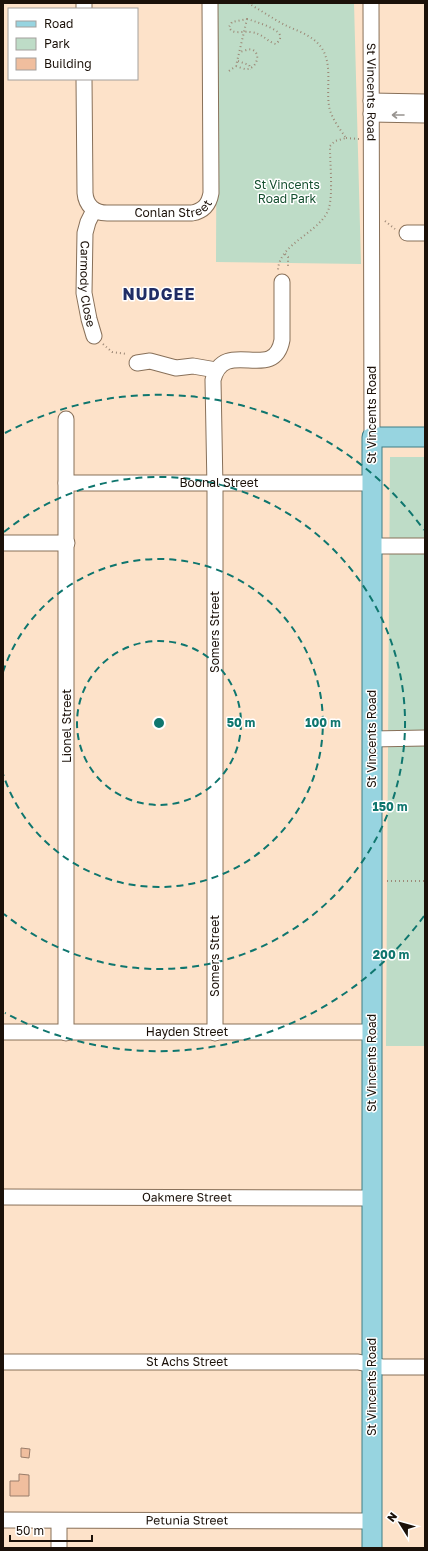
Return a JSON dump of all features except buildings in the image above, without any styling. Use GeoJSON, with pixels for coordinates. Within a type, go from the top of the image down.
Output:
{"type":"FeatureCollection","features":[{"type":"Feature","properties":{"kind":"main road"},"geometry":{"type":"LineString","coordinates":[[372,437],[425,437]]}},
{"type":"Feature","properties":{"kind":"main road","name":"St Vincents Road"},"geometry":{"type":"LineString","coordinates":[[372,437],[372,1548]]}},
{"type":"Feature","properties":{"kind":"street","name":"Conlan Street"},"geometry":{"type":"LineString","coordinates":[[94,210],[107,213],[192,213],[201,211],[208,203],[211,194],[210,3]]}},
{"type":"Feature","properties":{"kind":"street","name":"St Vincents Road"},"geometry":{"type":"LineString","coordinates":[[371,3],[372,437]]}},
{"type":"Feature","properties":{"kind":"street"},"geometry":{"type":"LineString","coordinates":[[84,80],[85,192],[87,203],[94,210]]}},
{"type":"Feature","properties":{"kind":"street"},"geometry":{"type":"LineString","coordinates":[[371,108],[425,102]]}},
{"type":"Feature","properties":{"kind":"street"},"geometry":{"type":"LineString","coordinates":[[371,108],[425,115]]}},
{"type":"Feature","properties":{"kind":"street","name":"Carmody Close"},"geometry":{"type":"LineString","coordinates":[[94,210],[88,222],[85,233],[84,293],[94,336]]}},
{"type":"Feature","properties":{"kind":"street"},"geometry":{"type":"LineString","coordinates":[[408,233],[425,234]]}},
{"type":"Feature","properties":{"kind":"street"},"geometry":{"type":"LineString","coordinates":[[141,363],[150,361],[176,368],[193,366],[216,370],[228,361],[261,360],[272,357],[276,354],[282,340],[282,282]]}},
{"type":"Feature","properties":{"kind":"street","name":"Somers Street"},"geometry":{"type":"LineString","coordinates":[[215,1033],[214,380],[216,370]]}},
{"type":"Feature","properties":{"kind":"street","name":"Lionel Street"},"geometry":{"type":"LineString","coordinates":[[66,419],[66,1032]]}},
{"type":"Feature","properties":{"kind":"street","name":"Boonal Street"},"geometry":{"type":"LineString","coordinates":[[66,483],[372,483]]}},
{"type":"Feature","properties":{"kind":"street"},"geometry":{"type":"LineString","coordinates":[[3,543],[67,543]]}},
{"type":"Feature","properties":{"kind":"street"},"geometry":{"type":"LineString","coordinates":[[372,546],[425,546]]}},
{"type":"Feature","properties":{"kind":"street"},"geometry":{"type":"LineString","coordinates":[[372,739],[425,738]]}},
{"type":"Feature","properties":{"kind":"street","name":"Hayden Street"},"geometry":{"type":"LineString","coordinates":[[3,1032],[372,1032]]}},
{"type":"Feature","properties":{"kind":"street","name":"Oakmere Street"},"geometry":{"type":"LineString","coordinates":[[3,1197],[372,1198]]}},
{"type":"Feature","properties":{"kind":"street","name":"St Achs Street"},"geometry":{"type":"LineString","coordinates":[[3,1362],[358,1362],[383,1367],[425,1367]]}},
{"type":"Feature","properties":{"kind":"street","name":"Petunia Street"},"geometry":{"type":"LineString","coordinates":[[3,1520],[372,1521]]}},
{"type":"Feature","properties":{"kind":"street"},"geometry":{"type":"LineString","coordinates":[[59,1521],[59,1548]]}},
{"type":"Feature","properties":{"kind":"path"},"geometry":{"type":"LineString","coordinates":[[248,3],[284,24],[308,35],[320,46],[328,67],[329,107],[334,120],[346,138]]}},
{"type":"Feature","properties":{"kind":"path"},"geometry":{"type":"LineString","coordinates":[[229,70],[236,66],[238,61],[247,19]]}},
{"type":"Feature","properties":{"kind":"path"},"geometry":{"type":"LineString","coordinates":[[247,19],[279,32],[281,36],[276,44],[271,43],[266,38],[258,34],[244,32],[233,32],[229,27],[232,22],[247,19]]}},
{"type":"Feature","properties":{"kind":"path"},"geometry":{"type":"LineString","coordinates":[[236,66],[251,69],[255,65],[257,58],[254,50],[250,49],[240,52]]}},
{"type":"Feature","properties":{"kind":"path"},"geometry":{"type":"LineString","coordinates":[[238,61],[249,65],[251,69]]}},
{"type":"Feature","properties":{"kind":"path"},"geometry":{"type":"LineString","coordinates":[[282,282],[278,272],[278,265],[285,254],[323,219],[329,208],[331,185],[330,146],[335,141],[346,138],[360,139]]}},
{"type":"Feature","properties":{"kind":"path"},"geometry":{"type":"LineString","coordinates":[[285,254],[288,257],[288,267]]}},
{"type":"Feature","properties":{"kind":"path"},"geometry":{"type":"LineString","coordinates":[[94,336],[112,352],[132,354],[143,359],[141,363]]}},
{"type":"Feature","properties":{"kind":"path"},"geometry":{"type":"LineString","coordinates":[[372,881],[425,881]]}},
{"type":"Feature","properties":{"kind":"green space","name":"St Vincents Road Park"},"geometry":{"type":"Polygon","coordinates":[[[217,3],[354,3],[361,264],[216,262],[217,3]]]}},
{"type":"Feature","properties":{"kind":"green space"},"geometry":{"type":"Polygon","coordinates":[[[390,457],[425,457],[425,1046],[386,1046],[390,457]]]}},
{"type":"Feature","properties":{"kind":"district","name":"NUDGEE"},"geometry":{"type":"Point","coordinates":[159,294]}}]}
